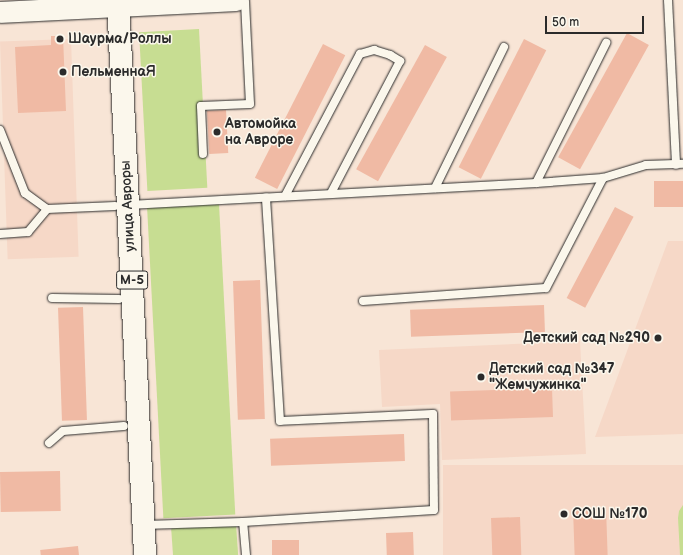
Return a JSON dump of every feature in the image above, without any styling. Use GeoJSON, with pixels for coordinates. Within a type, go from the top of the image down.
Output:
{"type":"FeatureCollection","features":[{"type":"Feature","properties":{"kind":"main road"},"geometry":{"type":"LineString","coordinates":[[0,12],[55,4],[236,0]]}},
{"type":"Feature","properties":{"kind":"main road","name":"улица Авроры"},"geometry":{"type":"LineString","coordinates":[[112,3],[121,206],[145,555]]}},
{"type":"Feature","properties":{"kind":"main road","name":"улица Авроры"},"geometry":{"type":"LineString","coordinates":[[121,206],[119,299],[130,555]]}},
{"type":"Feature","properties":{"kind":"lane"},"geometry":{"type":"LineString","coordinates":[[203,154],[201,106],[250,104],[244,0]]}},
{"type":"Feature","properties":{"kind":"lane"},"geometry":{"type":"LineString","coordinates":[[0,130],[24,193],[47,209],[536,183],[604,178],[646,166],[680,164],[668,0]]}},
{"type":"Feature","properties":{"kind":"lane"},"geometry":{"type":"LineString","coordinates":[[536,183],[606,43]]}},
{"type":"Feature","properties":{"kind":"lane"},"geometry":{"type":"LineString","coordinates":[[435,188],[504,46]]}},
{"type":"Feature","properties":{"kind":"lane"},"geometry":{"type":"LineString","coordinates":[[284,196],[360,54],[374,50],[390,55],[400,61],[332,193]]}},
{"type":"Feature","properties":{"kind":"lane"},"geometry":{"type":"LineString","coordinates":[[363,301],[546,288],[604,178]]}},
{"type":"Feature","properties":{"kind":"lane"},"geometry":{"type":"LineString","coordinates":[[144,525],[243,522],[434,510],[433,414],[280,422],[266,197]]}},
{"type":"Feature","properties":{"kind":"lane"},"geometry":{"type":"LineString","coordinates":[[0,234],[28,232],[47,209]]}},
{"type":"Feature","properties":{"kind":"lane"},"geometry":{"type":"LineString","coordinates":[[52,298],[119,299]]}},
{"type":"Feature","properties":{"kind":"lane"},"geometry":{"type":"LineString","coordinates":[[49,443],[63,431],[124,426]]}},
{"type":"Feature","properties":{"kind":"lane"},"geometry":{"type":"LineString","coordinates":[[243,522],[246,555]]}},
{"type":"Feature","properties":{"kind":"shaded area"},"geometry":{"type":"Polygon","coordinates":[[[71,39],[79,257],[8,259],[0,41],[71,39]]]}},
{"type":"Feature","properties":{"kind":"shaded area","name":"Детский сад №290"},"geometry":{"type":"Polygon","coordinates":[[[668,241],[683,241],[683,434],[595,437],[668,241]]]}},
{"type":"Feature","properties":{"kind":"shaded area","name":"Детский сад №347 \"Жемчужинка\""},"geometry":{"type":"Polygon","coordinates":[[[580,341],[586,454],[442,460],[440,404],[382,407],[379,350],[580,341]]]}},
{"type":"Feature","properties":{"kind":"shaded area","name":"СОШ №170"},"geometry":{"type":"Polygon","coordinates":[[[443,465],[683,465],[683,555],[443,555],[443,465]]]}},
{"type":"Feature","properties":{"kind":"green space"},"geometry":{"type":"Polygon","coordinates":[[[199,29],[207,188],[147,191],[139,32],[199,29]]]}},
{"type":"Feature","properties":{"kind":"green space"},"geometry":{"type":"Polygon","coordinates":[[[219,204],[235,515],[163,518],[147,208],[219,204]]]}},
{"type":"Feature","properties":{"kind":"green space"},"geometry":{"type":"Polygon","coordinates":[[[683,505],[683,555],[680,555],[678,518],[679,511],[683,505]]]}},
{"type":"Feature","properties":{"kind":"green space"},"geometry":{"type":"Polygon","coordinates":[[[236,524],[238,555],[173,555],[171,529],[236,524]]]}},
{"type":"Feature","properties":{"kind":"building"},"geometry":{"type":"Polygon","coordinates":[[[627,33],[649,45],[580,169],[558,157],[627,33]]]}},
{"type":"Feature","properties":{"kind":"building"},"geometry":{"type":"Polygon","coordinates":[[[51,36],[63,36],[66,111],[18,113],[15,47],[51,45],[51,36]]]}},
{"type":"Feature","properties":{"kind":"building"},"geometry":{"type":"Polygon","coordinates":[[[524,39],[546,50],[481,179],[459,167],[524,39]]]}},
{"type":"Feature","properties":{"kind":"building"},"geometry":{"type":"Polygon","coordinates":[[[323,44],[345,55],[277,189],[255,178],[323,44]]]}},
{"type":"Feature","properties":{"kind":"building"},"geometry":{"type":"Polygon","coordinates":[[[425,45],[447,57],[378,181],[356,169],[425,45]]]}},
{"type":"Feature","properties":{"kind":"building","name":"Автомойка на Авроре"},"geometry":{"type":"Polygon","coordinates":[[[226,110],[228,153],[209,154],[207,111],[226,110]]]}},
{"type":"Feature","properties":{"kind":"building"},"geometry":{"type":"Polygon","coordinates":[[[654,181],[683,181],[683,207],[654,207],[654,181]]]}},
{"type":"Feature","properties":{"kind":"building"},"geometry":{"type":"Polygon","coordinates":[[[615,207],[634,217],[585,308],[567,298],[615,207]]]}},
{"type":"Feature","properties":{"kind":"building"},"geometry":{"type":"Polygon","coordinates":[[[260,280],[265,419],[238,420],[233,281],[260,280]]]}},
{"type":"Feature","properties":{"kind":"building"},"geometry":{"type":"Polygon","coordinates":[[[544,305],[545,332],[411,337],[410,310],[544,305]]]}},
{"type":"Feature","properties":{"kind":"building"},"geometry":{"type":"Polygon","coordinates":[[[83,307],[87,420],[62,421],[58,308],[83,307]]]}},
{"type":"Feature","properties":{"kind":"building"},"geometry":{"type":"Polygon","coordinates":[[[552,388],[553,417],[451,421],[450,392],[552,388]]]}},
{"type":"Feature","properties":{"kind":"building"},"geometry":{"type":"Polygon","coordinates":[[[404,434],[405,461],[271,466],[270,439],[404,434]]]}},
{"type":"Feature","properties":{"kind":"building"},"geometry":{"type":"Polygon","coordinates":[[[60,471],[61,511],[1,512],[0,472],[60,471]]]}},
{"type":"Feature","properties":{"kind":"building"},"geometry":{"type":"Polygon","coordinates":[[[606,508],[608,555],[575,555],[573,509],[606,508]]]}},
{"type":"Feature","properties":{"kind":"building"},"geometry":{"type":"Polygon","coordinates":[[[520,517],[521,555],[492,555],[491,518],[520,517]]]}},
{"type":"Feature","properties":{"kind":"building"},"geometry":{"type":"Polygon","coordinates":[[[413,532],[414,555],[387,555],[386,533],[413,532]]]}},
{"type":"Feature","properties":{"kind":"building"},"geometry":{"type":"Polygon","coordinates":[[[272,540],[299,540],[299,555],[272,555],[272,540]]]}},
{"type":"Feature","properties":{"kind":"building"},"geometry":{"type":"Polygon","coordinates":[[[78,546],[79,555],[41,555],[40,550],[78,546]]]}},
{"type":"Feature","properties":{"kind":"place","name":"Шаурма/Роллы"},"geometry":{"type":"Point","coordinates":[60,39]}},
{"type":"Feature","properties":{"kind":"place","name":"ПельменнаЯ"},"geometry":{"type":"Point","coordinates":[63,72]}},
{"type":"Feature","properties":{"kind":"place","name":"Автомойка на Авроре"},"geometry":{"type":"Point","coordinates":[217,132]}},
{"type":"Feature","properties":{"kind":"place","name":"Детский сад №290"},"geometry":{"type":"Point","coordinates":[658,338]}},
{"type":"Feature","properties":{"kind":"place","name":"Детский сад №347 \"Жемчужинка\""},"geometry":{"type":"Point","coordinates":[481,377]}},
{"type":"Feature","properties":{"kind":"place","name":"СОШ №170"},"geometry":{"type":"Point","coordinates":[564,514]}}]}
